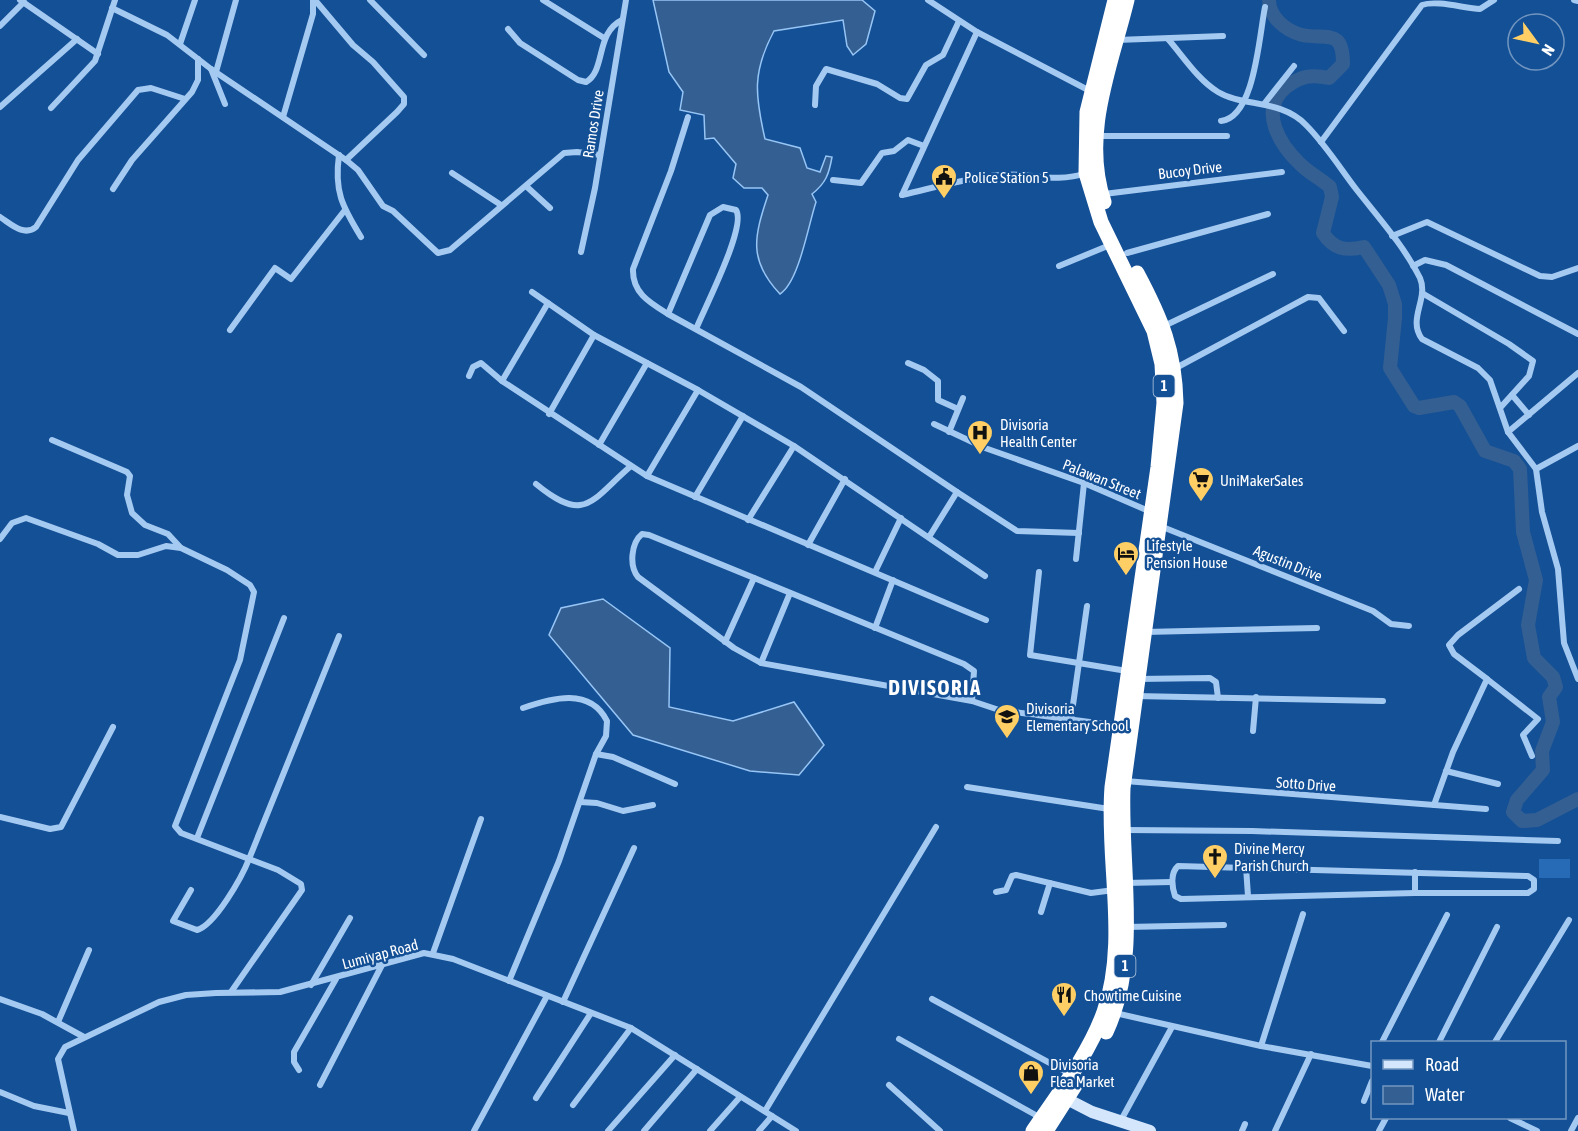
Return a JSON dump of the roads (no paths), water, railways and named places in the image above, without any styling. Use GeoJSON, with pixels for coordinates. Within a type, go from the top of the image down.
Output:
{"type":"FeatureCollection","features":[{"type":"Feature","properties":{"kind":"highway","name":"1"},"geometry":{"type":"LineString","coordinates":[[1111,41],[1116,0]]}},
{"type":"Feature","properties":{"kind":"highway","name":"1"},"geometry":{"type":"LineString","coordinates":[[1091,171],[1097,94],[1111,41],[1127,0]]}},
{"type":"Feature","properties":{"kind":"highway","name":"1"},"geometry":{"type":"LineString","coordinates":[[1097,94],[1087,112],[1091,171],[1097,196],[1111,244],[1154,331],[1162,364],[1163,426],[1157,518],[1145,632],[1132,675],[1135,696],[1125,727]]}},
{"type":"Feature","properties":{"kind":"highway","name":"1"},"geometry":{"type":"LineString","coordinates":[[1040,1127],[1100,1045],[1125,971],[1126,927],[1110,810],[1118,781],[1132,675],[1176,403],[1174,369],[1164,326],[1097,196]]}},
{"type":"Feature","properties":{"kind":"highway","name":"1"},"geometry":{"type":"LineString","coordinates":[[1062,1097],[1070,1074],[1110,1012],[1122,830],[1118,781]]}},
{"type":"Feature","properties":{"kind":"street"},"geometry":{"type":"LineString","coordinates":[[51,108],[89,69],[98,54],[115,0]]}},
{"type":"Feature","properties":{"kind":"street"},"geometry":{"type":"LineString","coordinates":[[180,44],[195,0]]}},
{"type":"Feature","properties":{"kind":"street"},"geometry":{"type":"LineString","coordinates":[[225,104],[213,70],[236,0]]}},
{"type":"Feature","properties":{"kind":"street"},"geometry":{"type":"LineString","coordinates":[[370,0],[424,55]]}},
{"type":"Feature","properties":{"kind":"street"},"geometry":{"type":"LineString","coordinates":[[543,0],[604,38]]}},
{"type":"Feature","properties":{"kind":"street","name":"Ramos Drive"},"geometry":{"type":"LineString","coordinates":[[581,252],[626,0]]}},
{"type":"Feature","properties":{"kind":"street"},"geometry":{"type":"LineString","coordinates":[[928,0],[977,32],[1097,94]]}},
{"type":"Feature","properties":{"kind":"street"},"geometry":{"type":"LineString","coordinates":[[1321,142],[1422,5],[1428,1],[1436,1],[1480,9],[1494,0]]}},
{"type":"Feature","properties":{"kind":"street"},"geometry":{"type":"LineString","coordinates":[[0,26],[22,1],[98,54]]}},
{"type":"Feature","properties":{"kind":"street"},"geometry":{"type":"LineString","coordinates":[[283,117],[318,1]]}},
{"type":"Feature","properties":{"kind":"street"},"geometry":{"type":"LineString","coordinates":[[318,1],[353,45],[374,62],[404,97],[404,104],[397,112],[346,160]]}},
{"type":"Feature","properties":{"kind":"street"},"geometry":{"type":"LineString","coordinates":[[1221,121],[1236,115],[1247,99],[1265,7]]}},
{"type":"Feature","properties":{"kind":"street"},"geometry":{"type":"LineString","coordinates":[[112,8],[180,44],[213,70],[346,160],[358,170],[383,206],[393,211],[438,253],[450,250],[564,153],[600,154]]}},
{"type":"Feature","properties":{"kind":"street"},"geometry":{"type":"LineString","coordinates":[[508,29],[520,43],[583,82],[588,81],[594,74],[604,38],[615,23],[622,20]]}},
{"type":"Feature","properties":{"kind":"street"},"geometry":{"type":"LineString","coordinates":[[815,105],[819,78],[826,69],[830,68],[849,77],[877,84],[900,98],[907,99],[926,65],[943,56],[959,21]]}},
{"type":"Feature","properties":{"kind":"street"},"geometry":{"type":"LineString","coordinates":[[977,32],[902,195],[998,175],[1019,174],[1059,179],[1091,171]]}},
{"type":"Feature","properties":{"kind":"street"},"geometry":{"type":"LineString","coordinates":[[1111,41],[1223,36]]}},
{"type":"Feature","properties":{"kind":"street"},"geometry":{"type":"LineString","coordinates":[[0,107],[77,39]]}},
{"type":"Feature","properties":{"kind":"street"},"geometry":{"type":"LineString","coordinates":[[1168,39],[1214,89],[1227,96],[1247,99],[1282,110],[1304,123],[1321,142],[1413,266],[1420,279],[1422,293],[1417,315],[1417,332],[1422,339],[1478,368],[1490,380],[1508,432],[1536,469],[1542,512],[1558,569],[1564,643],[1578,679]]}},
{"type":"Feature","properties":{"kind":"street"},"geometry":{"type":"LineString","coordinates":[[113,189],[132,160],[185,99],[198,80],[198,59]]}},
{"type":"Feature","properties":{"kind":"street"},"geometry":{"type":"LineString","coordinates":[[1268,105],[1294,66]]}},
{"type":"Feature","properties":{"kind":"street"},"geometry":{"type":"LineString","coordinates":[[0,217],[20,230],[29,231],[36,227],[78,160],[138,90],[151,88],[185,99]]}},
{"type":"Feature","properties":{"kind":"street"},"geometry":{"type":"LineString","coordinates":[[688,117],[671,171],[633,269],[638,291],[644,298],[668,314],[829,404],[1017,531],[1079,533]]}},
{"type":"Feature","properties":{"kind":"street"},"geometry":{"type":"LineString","coordinates":[[1095,136],[1227,136]]}},
{"type":"Feature","properties":{"kind":"street"},"geometry":{"type":"LineString","coordinates":[[833,180],[861,183],[882,153],[894,151],[908,140],[924,146]]}},
{"type":"Feature","properties":{"kind":"street"},"geometry":{"type":"LineString","coordinates":[[339,155],[337,187],[345,210],[361,237]]}},
{"type":"Feature","properties":{"kind":"street","name":"Bucoy Drive"},"geometry":{"type":"LineString","coordinates":[[1097,196],[1282,172]]}},
{"type":"Feature","properties":{"kind":"street"},"geometry":{"type":"LineString","coordinates":[[452,173],[501,206]]}},
{"type":"Feature","properties":{"kind":"street"},"geometry":{"type":"LineString","coordinates":[[526,186],[550,208]]}},
{"type":"Feature","properties":{"kind":"street"},"geometry":{"type":"LineString","coordinates":[[668,314],[710,215],[723,207],[736,210],[739,219],[736,233],[696,329]]}},
{"type":"Feature","properties":{"kind":"street"},"geometry":{"type":"LineString","coordinates":[[230,330],[275,268],[291,279],[345,210]]}},
{"type":"Feature","properties":{"kind":"street"},"geometry":{"type":"LineString","coordinates":[[1127,253],[1268,214]]}},
{"type":"Feature","properties":{"kind":"street"},"geometry":{"type":"LineString","coordinates":[[1392,236],[1427,222],[1540,276],[1552,277],[1578,268]]}},
{"type":"Feature","properties":{"kind":"street"},"geometry":{"type":"LineString","coordinates":[[1059,266],[1111,244]]}},
{"type":"Feature","properties":{"kind":"street"},"geometry":{"type":"LineString","coordinates":[[1413,266],[1425,260],[1446,265],[1578,334]]}},
{"type":"Feature","properties":{"kind":"street"},"geometry":{"type":"LineString","coordinates":[[1164,326],[1273,274]]}},
{"type":"Feature","properties":{"kind":"street"},"geometry":{"type":"LineString","coordinates":[[532,292],[594,335],[698,390],[794,446],[985,576]]}},
{"type":"Feature","properties":{"kind":"street"},"geometry":{"type":"LineString","coordinates":[[1422,293],[1531,358],[1533,369],[1500,408]]}},
{"type":"Feature","properties":{"kind":"street"},"geometry":{"type":"LineString","coordinates":[[1174,369],[1308,297],[1319,298],[1344,331]]}},
{"type":"Feature","properties":{"kind":"street"},"geometry":{"type":"LineString","coordinates":[[502,381],[548,303]]}},
{"type":"Feature","properties":{"kind":"street"},"geometry":{"type":"LineString","coordinates":[[549,414],[594,335]]}},
{"type":"Feature","properties":{"kind":"street"},"geometry":{"type":"LineString","coordinates":[[469,376],[473,367],[481,363],[549,414],[647,476],[986,620]]}},
{"type":"Feature","properties":{"kind":"street"},"geometry":{"type":"LineString","coordinates":[[599,445],[647,363]]}},
{"type":"Feature","properties":{"kind":"street"},"geometry":{"type":"LineString","coordinates":[[908,363],[933,375],[940,386],[938,400],[958,409]]}},
{"type":"Feature","properties":{"kind":"street"},"geometry":{"type":"LineString","coordinates":[[1508,432],[1578,373]]}},
{"type":"Feature","properties":{"kind":"street"},"geometry":{"type":"LineString","coordinates":[[647,476],[698,390]]}},
{"type":"Feature","properties":{"kind":"street"},"geometry":{"type":"LineString","coordinates":[[1512,395],[1529,415]]}},
{"type":"Feature","properties":{"kind":"street"},"geometry":{"type":"LineString","coordinates":[[949,432],[963,398]]}},
{"type":"Feature","properties":{"kind":"street"},"geometry":{"type":"LineString","coordinates":[[695,497],[743,416]]}},
{"type":"Feature","properties":{"kind":"street","name":"Palawan Street"},"geometry":{"type":"LineString","coordinates":[[934,424],[984,448],[1084,483],[1157,518]]}},
{"type":"Feature","properties":{"kind":"street"},"geometry":{"type":"LineString","coordinates":[[52,440],[127,472],[130,479],[128,504],[132,513],[145,525],[168,534],[181,548]]}},
{"type":"Feature","properties":{"kind":"street"},"geometry":{"type":"LineString","coordinates":[[748,520],[794,446]]}},
{"type":"Feature","properties":{"kind":"street"},"geometry":{"type":"LineString","coordinates":[[1536,469],[1578,446]]}},
{"type":"Feature","properties":{"kind":"street"},"geometry":{"type":"LineString","coordinates":[[536,484],[561,502],[569,506],[579,506],[596,498],[631,466]]}},
{"type":"Feature","properties":{"kind":"street"},"geometry":{"type":"LineString","coordinates":[[808,545],[845,479]]}},
{"type":"Feature","properties":{"kind":"street"},"geometry":{"type":"LineString","coordinates":[[1076,559],[1084,483]]}},
{"type":"Feature","properties":{"kind":"street"},"geometry":{"type":"LineString","coordinates":[[929,537],[957,492]]}},
{"type":"Feature","properties":{"kind":"street"},"geometry":{"type":"LineString","coordinates":[[0,539],[12,524],[26,518],[98,544],[118,555],[138,555],[166,546],[181,548],[227,570],[250,585],[254,592],[240,660],[176,818],[177,830],[293,878],[301,884],[302,890],[231,992]]}},
{"type":"Feature","properties":{"kind":"street"},"geometry":{"type":"LineString","coordinates":[[875,572],[901,518]]}},
{"type":"Feature","properties":{"kind":"street","name":"Agustin Drive"},"geometry":{"type":"LineString","coordinates":[[1157,518],[1373,611],[1391,624],[1409,626]]}},
{"type":"Feature","properties":{"kind":"street"},"geometry":{"type":"LineString","coordinates":[[972,701],[975,677],[970,667],[649,535],[642,534],[637,539],[632,563],[634,572],[725,642],[760,663],[972,701],[999,710],[1125,727]]}},
{"type":"Feature","properties":{"kind":"street"},"geometry":{"type":"LineString","coordinates":[[1038,572],[1030,655],[1132,675],[1210,678],[1216,682],[1218,698]]}},
{"type":"Feature","properties":{"kind":"street"},"geometry":{"type":"LineString","coordinates":[[725,642],[754,578]]}},
{"type":"Feature","properties":{"kind":"street"},"geometry":{"type":"LineString","coordinates":[[874,628],[893,580]]}},
{"type":"Feature","properties":{"kind":"street"},"geometry":{"type":"LineString","coordinates":[[1519,589],[1458,635],[1449,645],[1454,654],[1538,719],[1523,735],[1532,756]]}},
{"type":"Feature","properties":{"kind":"street"},"geometry":{"type":"LineString","coordinates":[[760,663],[790,593]]}},
{"type":"Feature","properties":{"kind":"street"},"geometry":{"type":"LineString","coordinates":[[1071,719],[1087,606]]}},
{"type":"Feature","properties":{"kind":"street"},"geometry":{"type":"LineString","coordinates":[[197,838],[284,618]]}},
{"type":"Feature","properties":{"kind":"street"},"geometry":{"type":"LineString","coordinates":[[1145,632],[1317,628]]}},
{"type":"Feature","properties":{"kind":"street"},"geometry":{"type":"LineString","coordinates":[[191,890],[173,921],[179,926],[201,929],[236,886],[249,859],[339,636]]}},
{"type":"Feature","properties":{"kind":"street"},"geometry":{"type":"LineString","coordinates":[[1434,805],[1446,771],[1487,679]]}},
{"type":"Feature","properties":{"kind":"street"},"geometry":{"type":"LineString","coordinates":[[1135,696],[1383,701]]}},
{"type":"Feature","properties":{"kind":"street"},"geometry":{"type":"LineString","coordinates":[[509,981],[559,861],[596,754],[606,736],[607,721],[600,709],[577,698],[562,697],[523,708]]}},
{"type":"Feature","properties":{"kind":"street"},"geometry":{"type":"LineString","coordinates":[[1253,731],[1256,697]]}},
{"type":"Feature","properties":{"kind":"street"},"geometry":{"type":"LineString","coordinates":[[0,817],[50,829],[60,827],[113,727]]}},
{"type":"Feature","properties":{"kind":"street"},"geometry":{"type":"LineString","coordinates":[[596,754],[613,758],[675,784]]}},
{"type":"Feature","properties":{"kind":"street"},"geometry":{"type":"LineString","coordinates":[[1446,771],[1498,784]]}},
{"type":"Feature","properties":{"kind":"street","name":"Sotto Drive"},"geometry":{"type":"LineString","coordinates":[[1118,781],[1486,809]]}},
{"type":"Feature","properties":{"kind":"street"},"geometry":{"type":"LineString","coordinates":[[967,787],[1110,810]]}},
{"type":"Feature","properties":{"kind":"street"},"geometry":{"type":"LineString","coordinates":[[580,802],[597,803],[623,811],[653,805]]}},
{"type":"Feature","properties":{"kind":"street"},"geometry":{"type":"LineString","coordinates":[[433,954],[481,819]]}},
{"type":"Feature","properties":{"kind":"street"},"geometry":{"type":"LineString","coordinates":[[765,1111],[936,827]]}},
{"type":"Feature","properties":{"kind":"street"},"geometry":{"type":"LineString","coordinates":[[1122,830],[1252,831],[1558,841]]}},
{"type":"Feature","properties":{"kind":"street"},"geometry":{"type":"LineString","coordinates":[[563,1002],[634,848]]}},
{"type":"Feature","properties":{"kind":"street"},"geometry":{"type":"LineString","coordinates":[[1178,866],[1246,867],[1528,876],[1534,880],[1534,889],[1528,893],[1415,893],[1181,899],[1175,896],[1172,882],[1173,872],[1178,866]]}},
{"type":"Feature","properties":{"kind":"street"},"geometry":{"type":"LineString","coordinates":[[1246,867],[1248,896]]}},
{"type":"Feature","properties":{"kind":"street"},"geometry":{"type":"LineString","coordinates":[[1415,872],[1415,893]]}},
{"type":"Feature","properties":{"kind":"street"},"geometry":{"type":"LineString","coordinates":[[996,892],[1006,890],[1012,876],[1016,875],[1091,893],[1119,886],[1172,882]]}},
{"type":"Feature","properties":{"kind":"street"},"geometry":{"type":"LineString","coordinates":[[1041,912],[1050,883]]}},
{"type":"Feature","properties":{"kind":"street"},"geometry":{"type":"LineString","coordinates":[[1261,1046],[1303,914]]}},
{"type":"Feature","properties":{"kind":"street"},"geometry":{"type":"LineString","coordinates":[[1383,1041],[1447,915]]}},
{"type":"Feature","properties":{"kind":"street"},"geometry":{"type":"LineString","coordinates":[[311,986],[350,918]]}},
{"type":"Feature","properties":{"kind":"street"},"geometry":{"type":"LineString","coordinates":[[1496,1041],[1569,920]]}},
{"type":"Feature","properties":{"kind":"street"},"geometry":{"type":"LineString","coordinates":[[1126,927],[1224,925]]}},
{"type":"Feature","properties":{"kind":"street"},"geometry":{"type":"LineString","coordinates":[[1440,1041],[1497,927]]}},
{"type":"Feature","properties":{"kind":"street"},"geometry":{"type":"LineString","coordinates":[[58,1022],[89,950]]}},
{"type":"Feature","properties":{"kind":"street","name":"Lumiyap Road"},"geometry":{"type":"LineString","coordinates":[[75,1131],[59,1072],[58,1055],[64,1047],[84,1037],[159,1002],[186,995],[280,992],[311,986],[409,957],[433,954],[631,1028],[765,1111],[787,1129],[796,1131]]}},
{"type":"Feature","properties":{"kind":"street"},"geometry":{"type":"LineString","coordinates":[[320,1085],[382,965]]}},
{"type":"Feature","properties":{"kind":"street"},"geometry":{"type":"LineString","coordinates":[[299,1070],[294,1062],[294,1052],[336,979]]}},
{"type":"Feature","properties":{"kind":"street"},"geometry":{"type":"LineString","coordinates":[[474,1131],[547,996]]}},
{"type":"Feature","properties":{"kind":"street"},"geometry":{"type":"LineString","coordinates":[[0,999],[58,1022],[84,1037]]}},
{"type":"Feature","properties":{"kind":"street"},"geometry":{"type":"LineString","coordinates":[[932,999],[1070,1074]]}},
{"type":"Feature","properties":{"kind":"street"},"geometry":{"type":"LineString","coordinates":[[536,1098],[591,1012]]}},
{"type":"Feature","properties":{"kind":"street"},"geometry":{"type":"LineString","coordinates":[[1110,1012],[1172,1028],[1371,1065]]}},
{"type":"Feature","properties":{"kind":"street"},"geometry":{"type":"LineString","coordinates":[[573,1105],[631,1028]]}},
{"type":"Feature","properties":{"kind":"street"},"geometry":{"type":"LineString","coordinates":[[1120,1122],[1172,1028]]}},
{"type":"Feature","properties":{"kind":"street"},"geometry":{"type":"LineString","coordinates":[[899,1039],[1040,1127]]}},
{"type":"Feature","properties":{"kind":"street"},"geometry":{"type":"LineString","coordinates":[[1275,1131],[1311,1054]]}},
{"type":"Feature","properties":{"kind":"street"},"geometry":{"type":"LineString","coordinates":[[608,1131],[675,1055]]}},
{"type":"Feature","properties":{"kind":"street"},"geometry":{"type":"LineString","coordinates":[[644,1131],[696,1069]]}},
{"type":"Feature","properties":{"kind":"street"},"geometry":{"type":"LineString","coordinates":[[1364,1101],[1371,1084]]}},
{"type":"Feature","properties":{"kind":"street"},"geometry":{"type":"LineString","coordinates":[[889,1085],[940,1131]]}},
{"type":"Feature","properties":{"kind":"street"},"geometry":{"type":"LineString","coordinates":[[0,1092],[34,1106],[69,1113]]}},
{"type":"Feature","properties":{"kind":"street"},"geometry":{"type":"LineString","coordinates":[[710,1131],[740,1097]]}},
{"type":"Feature","properties":{"kind":"street"},"geometry":{"type":"LineString","coordinates":[[1062,1097],[1120,1122],[1150,1131]]}},
{"type":"Feature","properties":{"kind":"street"},"geometry":{"type":"LineString","coordinates":[[759,1131],[772,1116]]}},
{"type":"Feature","properties":{"kind":"street"},"geometry":{"type":"LineString","coordinates":[[1571,1131],[1578,1118]]}},
{"type":"Feature","properties":{"kind":"street"},"geometry":{"type":"LineString","coordinates":[[1517,1119],[1537,1131]]}},
{"type":"Feature","properties":{"kind":"water"},"geometry":{"type":"Polygon","coordinates":[[[653,0],[862,0],[875,11],[866,44],[853,55],[847,46],[843,20],[774,31],[762,59],[758,96],[765,139],[800,148],[807,168],[820,172],[826,156],[832,157],[826,178],[812,194],[816,202],[798,266],[787,288],[780,294],[770,282],[758,259],[759,223],[768,195],[762,188],[744,188],[733,178],[736,164],[714,138],[705,139],[704,115],[680,110],[683,92],[669,72],[653,0]]]}},
{"type":"Feature","properties":{"kind":"water"},"geometry":{"type":"Polygon","coordinates":[[[603,599],[670,648],[669,707],[733,721],[794,702],[824,745],[799,775],[750,771],[633,735],[549,635],[561,608],[603,599]]]}},
{"type":"Feature","properties":{"kind":"waterway"},"geometry":{"type":"LineString","coordinates":[[1269,0],[1275,17],[1290,30],[1302,35],[1332,38],[1340,45],[1343,64],[1329,78],[1306,77],[1286,87],[1278,96],[1273,116],[1275,127],[1285,147],[1304,167],[1330,187],[1332,197],[1323,233],[1327,239],[1341,248],[1364,247],[1389,285],[1395,304],[1390,368],[1414,406],[1419,408],[1454,402],[1460,406],[1485,451],[1514,461],[1520,469],[1523,532],[1536,580],[1528,625],[1534,658],[1553,677],[1556,687],[1549,697],[1553,722],[1542,751],[1543,770],[1517,800],[1513,812],[1522,821],[1537,820],[1578,799]]}},
{"type":"Feature","properties":{"kind":"place","name":"Police Station 5"},"geometry":{"type":"Point","coordinates":[944,200]}},
{"type":"Feature","properties":{"kind":"place","name":"Divisoria Health Center"},"geometry":{"type":"Point","coordinates":[980,456]}},
{"type":"Feature","properties":{"kind":"place","name":"UniMakerSales"},"geometry":{"type":"Point","coordinates":[1201,503]}},
{"type":"Feature","properties":{"kind":"place","name":"Lifestyle Pension House"},"geometry":{"type":"Point","coordinates":[1126,577]}},
{"type":"Feature","properties":{"kind":"place","name":"Divisoria Elementary School"},"geometry":{"type":"Point","coordinates":[1007,740]}},
{"type":"Feature","properties":{"kind":"place","name":"Divine Mercy Parish Church"},"geometry":{"type":"Point","coordinates":[1215,880]}},
{"type":"Feature","properties":{"kind":"place","name":"Chowtime Cuisine"},"geometry":{"type":"Point","coordinates":[1064,1018]}},
{"type":"Feature","properties":{"kind":"place","name":"Divisoria Flea Market"},"geometry":{"type":"Point","coordinates":[1031,1096]}},
{"type":"Feature","properties":{"kind":"district","name":"DIVISORIA"},"geometry":{"type":"Point","coordinates":[935,687]}}]}
